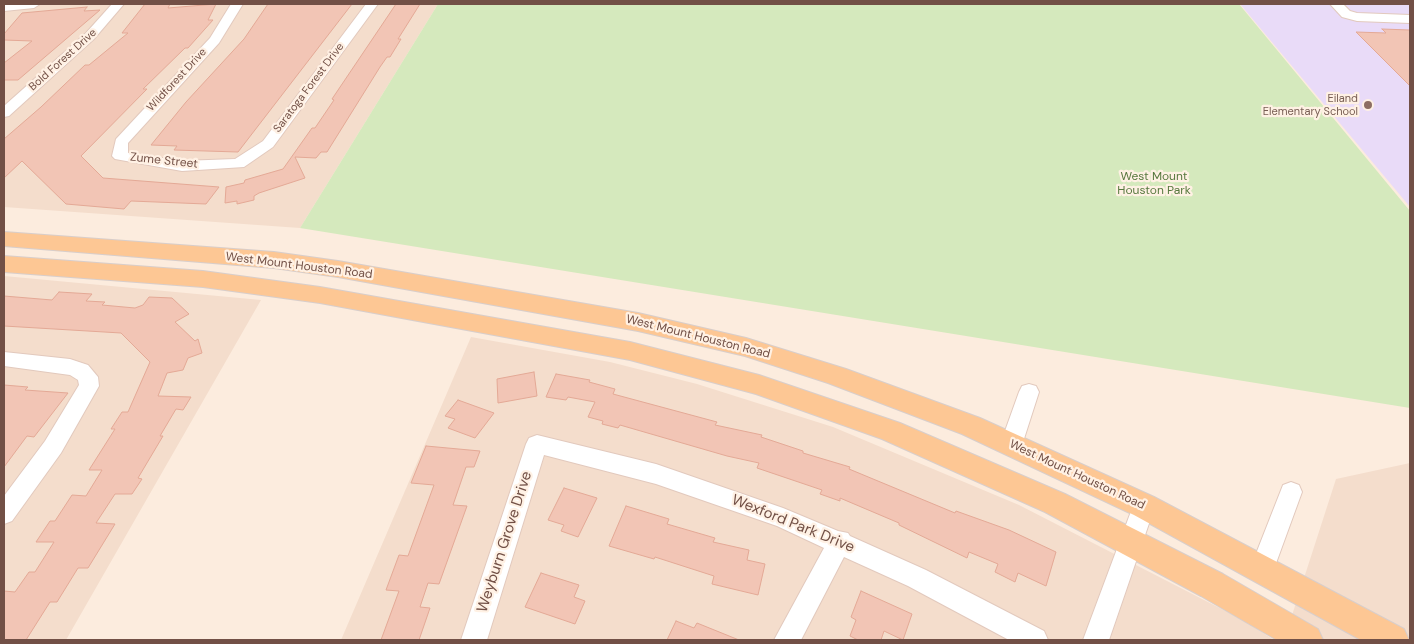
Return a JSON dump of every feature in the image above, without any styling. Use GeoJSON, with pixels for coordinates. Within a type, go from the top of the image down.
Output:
{"type":"FeatureCollection","features":[{"type":"Feature","properties":{"kind":"main road","name":"West Mount Houston Road"},"geometry":{"type":"LineString","coordinates":[[4,239],[274,260],[478,292],[638,322],[746,347],[837,376],[971,426],[1144,506],[1394,640]]}},
{"type":"Feature","properties":{"kind":"main road","name":"West Mount Houston Road"},"geometry":{"type":"LineString","coordinates":[[4,264],[251,284],[568,338],[694,367],[823,406],[891,431],[1055,503],[1130,544],[1212,585],[1307,640]]}},
{"type":"Feature","properties":{"kind":"street"},"geometry":{"type":"LineString","coordinates":[[4,7],[34,4]]}},
{"type":"Feature","properties":{"kind":"street","name":"Bold Forest Drive"},"geometry":{"type":"LineString","coordinates":[[4,113],[90,36],[118,4]]}},
{"type":"Feature","properties":{"kind":"street","name":"Wildforest Drive"},"geometry":{"type":"LineString","coordinates":[[120,156],[121,142],[215,40],[238,4]]}},
{"type":"Feature","properties":{"kind":"street","name":"Saratoga Forest Drive"},"geometry":{"type":"LineString","coordinates":[[239,164],[268,144],[372,4]]}},
{"type":"Feature","properties":{"kind":"street"},"geometry":{"type":"LineString","coordinates":[[1336,4],[1346,14],[1357,17],[1410,19]]}},
{"type":"Feature","properties":{"kind":"street","name":"Zume Street"},"geometry":{"type":"LineString","coordinates":[[120,156],[182,166],[239,164]]}},
{"type":"Feature","properties":{"kind":"street"},"geometry":{"type":"LineString","coordinates":[[4,360],[70,367],[81,370],[88,377],[89,386],[85,397],[53,448],[4,514]]}},
{"type":"Feature","properties":{"kind":"street"},"geometry":{"type":"LineString","coordinates":[[1011,445],[1029,392]]}},
{"type":"Feature","properties":{"kind":"street","name":"Wexford Park Drive"},"geometry":{"type":"LineString","coordinates":[[537,444],[656,474],[783,518],[840,541],[917,578],[1034,640]]}},
{"type":"Feature","properties":{"kind":"street","name":"Weyburn Grove Drive"},"geometry":{"type":"LineString","coordinates":[[474,640],[537,444]]}},
{"type":"Feature","properties":{"kind":"street"},"geometry":{"type":"LineString","coordinates":[[1262,569],[1291,492]]}},
{"type":"Feature","properties":{"kind":"street"},"geometry":{"type":"LineString","coordinates":[[1096,640],[1144,506]]}},
{"type":"Feature","properties":{"kind":"street"},"geometry":{"type":"LineString","coordinates":[[787,640],[840,541]]}},
{"type":"Feature","properties":{"kind":"shaded area"},"geometry":{"type":"Polygon","coordinates":[[[4,4],[438,4],[300,228],[4,207],[4,4]]]}},
{"type":"Feature","properties":{"kind":"shaded area","name":"Eiland Elementary School"},"geometry":{"type":"Polygon","coordinates":[[[1240,4],[1410,4],[1410,207],[1240,4]]]}},
{"type":"Feature","properties":{"kind":"shaded area"},"geometry":{"type":"Polygon","coordinates":[[[4,276],[261,300],[66,640],[4,640],[4,276]]]}},
{"type":"Feature","properties":{"kind":"shaded area"},"geometry":{"type":"Polygon","coordinates":[[[471,337],[610,362],[697,384],[833,427],[1019,505],[1243,620],[1274,640],[341,640],[471,337]]]}},
{"type":"Feature","properties":{"kind":"shaded area"},"geometry":{"type":"Polygon","coordinates":[[[1410,463],[1410,640],[1284,640],[1336,479],[1410,463]]]}},
{"type":"Feature","properties":{"kind":"green space","name":"West Mount Houston Park"},"geometry":{"type":"Polygon","coordinates":[[[438,4],[1239,4],[1410,211],[1410,408],[300,228],[438,4]]]}},
{"type":"Feature","properties":{"kind":"building"},"geometry":{"type":"Polygon","coordinates":[[[145,4],[170,4],[168,8],[216,4],[208,20],[213,20],[188,48],[185,48],[143,89],[147,89],[81,156],[103,178],[219,187],[206,204],[131,201],[124,209],[66,204],[22,161],[4,178],[4,139],[85,65],[89,65],[128,33],[122,33],[145,4]]]}},
{"type":"Feature","properties":{"kind":"building"},"geometry":{"type":"Polygon","coordinates":[[[268,4],[352,4],[238,152],[174,150],[177,146],[151,145],[186,102],[244,39],[268,4]]]}},
{"type":"Feature","properties":{"kind":"building"},"geometry":{"type":"Polygon","coordinates":[[[396,4],[420,4],[398,39],[401,39],[390,57],[387,57],[380,67],[327,152],[321,152],[316,158],[295,157],[305,178],[259,193],[254,196],[254,200],[237,204],[237,201],[225,203],[226,187],[244,183],[245,180],[283,169],[312,128],[315,128],[334,100],[332,99],[396,4]]]}},
{"type":"Feature","properties":{"kind":"building"},"geometry":{"type":"Polygon","coordinates":[[[87,7],[84,11],[100,10],[18,80],[4,80],[4,63],[32,41],[4,40],[4,34],[22,13],[87,7]]]}},
{"type":"Feature","properties":{"kind":"building"},"geometry":{"type":"Polygon","coordinates":[[[1382,29],[1410,30],[1410,86],[1356,32],[1386,33],[1382,29]]]}},
{"type":"Feature","properties":{"kind":"building"},"geometry":{"type":"Polygon","coordinates":[[[59,292],[92,294],[86,301],[105,302],[102,305],[135,308],[143,305],[149,297],[172,298],[189,314],[175,322],[195,341],[198,339],[202,353],[188,358],[183,370],[167,373],[158,396],[191,397],[183,410],[176,409],[160,436],[163,436],[138,478],[142,479],[132,494],[115,494],[96,523],[115,524],[88,568],[78,568],[57,602],[50,602],[26,640],[4,640],[4,591],[15,592],[29,572],[35,572],[54,542],[36,542],[50,521],[55,521],[72,495],[86,496],[102,470],[89,470],[115,429],[111,429],[122,412],[128,412],[150,362],[121,333],[4,326],[4,296],[52,300],[59,292]]]}},
{"type":"Feature","properties":{"kind":"building"},"geometry":{"type":"Polygon","coordinates":[[[534,372],[537,396],[498,403],[497,379],[534,372]]]}},
{"type":"Feature","properties":{"kind":"building"},"geometry":{"type":"Polygon","coordinates":[[[556,374],[590,380],[589,382],[615,389],[613,394],[717,422],[715,425],[762,435],[761,437],[803,451],[803,453],[850,467],[849,469],[955,513],[956,511],[1009,530],[1056,552],[1046,586],[1018,573],[1015,582],[995,572],[998,564],[969,552],[967,558],[899,525],[899,523],[840,498],[840,501],[820,494],[822,490],[757,468],[759,463],[727,456],[620,425],[618,428],[602,424],[603,421],[588,417],[595,402],[568,397],[566,400],[546,397],[556,374]]]}},
{"type":"Feature","properties":{"kind":"building"},"geometry":{"type":"Polygon","coordinates":[[[4,385],[28,387],[25,390],[68,393],[34,437],[27,436],[4,467],[4,385]]]}},
{"type":"Feature","properties":{"kind":"building"},"geometry":{"type":"Polygon","coordinates":[[[458,400],[494,413],[475,438],[448,428],[455,419],[445,416],[458,400]]]}},
{"type":"Feature","properties":{"kind":"building"},"geometry":{"type":"Polygon","coordinates":[[[426,446],[480,451],[474,467],[466,467],[453,505],[467,506],[439,584],[428,583],[420,607],[430,608],[419,640],[381,640],[399,591],[386,590],[399,555],[408,556],[434,485],[411,483],[426,446]]]}},
{"type":"Feature","properties":{"kind":"building"},"geometry":{"type":"Polygon","coordinates":[[[564,488],[597,498],[578,537],[561,531],[564,525],[548,520],[564,488]]]}},
{"type":"Feature","properties":{"kind":"building"},"geometry":{"type":"Polygon","coordinates":[[[626,506],[669,519],[667,524],[715,538],[713,542],[749,550],[747,560],[765,564],[758,595],[712,584],[714,576],[655,557],[654,559],[609,546],[626,506]]]}},
{"type":"Feature","properties":{"kind":"building"},"geometry":{"type":"Polygon","coordinates":[[[541,573],[579,585],[574,597],[585,601],[575,624],[525,607],[541,573]]]}},
{"type":"Feature","properties":{"kind":"building"},"geometry":{"type":"Polygon","coordinates":[[[861,591],[912,614],[903,640],[884,631],[881,640],[858,640],[850,636],[856,620],[851,617],[861,591]]]}},
{"type":"Feature","properties":{"kind":"building"},"geometry":{"type":"Polygon","coordinates":[[[676,621],[694,628],[697,623],[739,640],[667,640],[676,621]]]}},
{"type":"Feature","properties":{"kind":"place","name":"Eiland Elementary School"},"geometry":{"type":"Point","coordinates":[1368,105]}}]}
